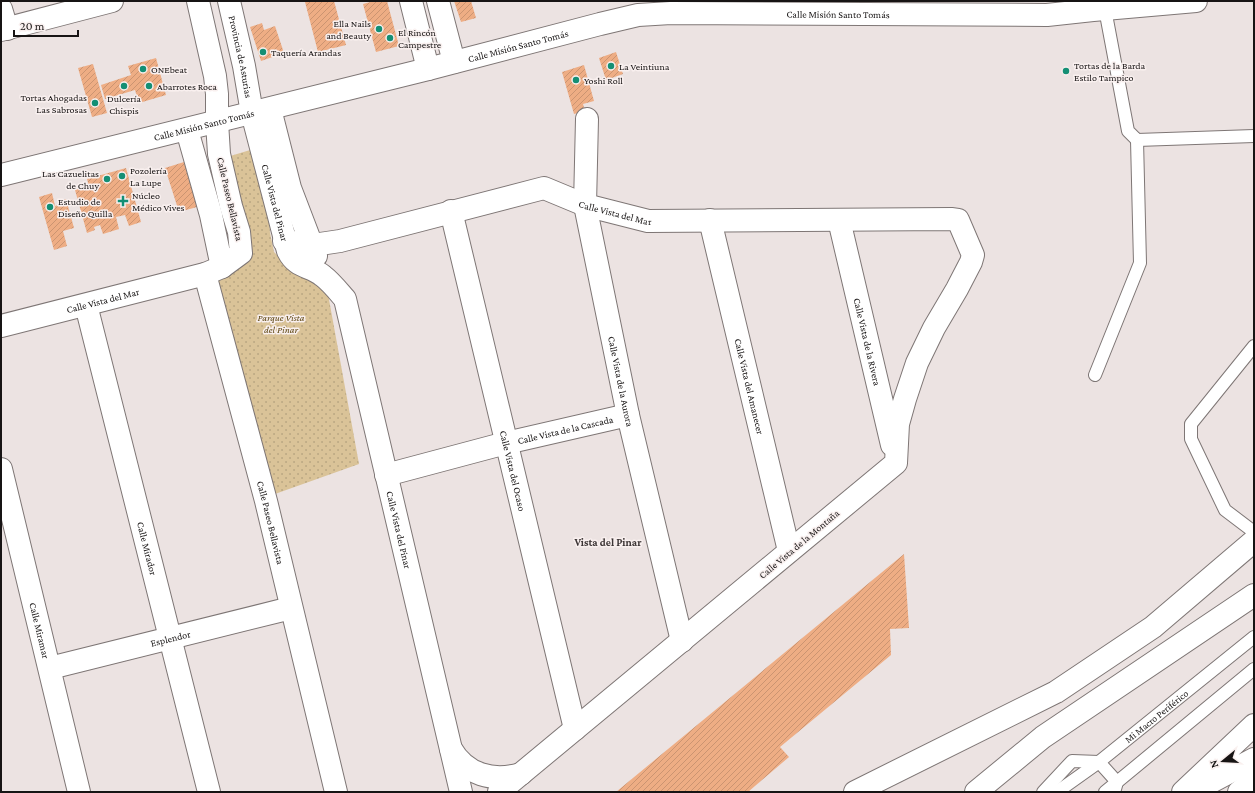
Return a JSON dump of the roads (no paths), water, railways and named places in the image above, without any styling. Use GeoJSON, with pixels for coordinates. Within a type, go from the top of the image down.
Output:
{"type":"FeatureCollection","features":[{"type":"Feature","properties":{"kind":"main road"},"geometry":{"type":"LineString","coordinates":[[3,23],[112,1]]}},
{"type":"Feature","properties":{"kind":"main road"},"geometry":{"type":"LineString","coordinates":[[198,1],[215,76],[217,94],[217,122]]}},
{"type":"Feature","properties":{"kind":"main road","name":"Provincia de Asturias"},"geometry":{"type":"LineString","coordinates":[[229,1],[244,66],[261,111]]}},
{"type":"Feature","properties":{"kind":"main road"},"geometry":{"type":"LineString","coordinates":[[410,1],[428,69]]}},
{"type":"Feature","properties":{"kind":"main road"},"geometry":{"type":"LineString","coordinates":[[438,1],[454,62]]}},
{"type":"Feature","properties":{"kind":"main road","name":"Calle Misión Santo Tomás"},"geometry":{"type":"LineString","coordinates":[[1,176],[188,130],[638,15],[1097,7],[1196,1]]}},
{"type":"Feature","properties":{"kind":"main road","name":"Calle Vista del Pinar"},"geometry":{"type":"LineString","coordinates":[[261,111],[284,241],[291,258],[297,263],[323,275],[345,299],[461,792]]}},
{"type":"Feature","properties":{"kind":"main road","name":"Calle Vista del Pinar"},"geometry":{"type":"LineString","coordinates":[[261,111],[313,245],[323,275]]}},
{"type":"Feature","properties":{"kind":"main road","name":"Calle Vista de la Aurora"},"geometry":{"type":"LineString","coordinates":[[587,119],[585,204],[628,415],[682,641]]}},
{"type":"Feature","properties":{"kind":"main road","name":"Calle Paseo Bellavista"},"geometry":{"type":"LineString","coordinates":[[214,270],[241,253],[239,232],[219,154],[217,122]]}},
{"type":"Feature","properties":{"kind":"main road","name":"Calle Paseo Bellavista"},"geometry":{"type":"LineString","coordinates":[[188,130],[212,215],[214,270],[266,501],[336,792]]}},
{"type":"Feature","properties":{"kind":"main road","name":"Calle Vista del Mar"},"geometry":{"type":"LineString","coordinates":[[284,241],[313,245],[340,241],[544,188],[585,204],[648,221],[958,220],[973,255],[957,289],[934,328],[915,370],[898,424],[896,463]]}},
{"type":"Feature","properties":{"kind":"main road","name":"Calle Vista del Ocaso"},"geometry":{"type":"LineString","coordinates":[[451,211],[575,729]]}},
{"type":"Feature","properties":{"kind":"main road","name":"Calle Vista del Amanecer"},"geometry":{"type":"LineString","coordinates":[[710,220],[789,551]]}},
{"type":"Feature","properties":{"kind":"main road","name":"Calle Vista de la Rivera"},"geometry":{"type":"LineString","coordinates":[[839,220],[896,463]]}},
{"type":"Feature","properties":{"kind":"main road","name":"Calle Vista del Mar"},"geometry":{"type":"LineString","coordinates":[[1,326],[86,305],[214,270]]}},
{"type":"Feature","properties":{"kind":"main road","name":"Calle Mirador"},"geometry":{"type":"LineString","coordinates":[[86,305],[209,792]]}},
{"type":"Feature","properties":{"kind":"main road","name":"Calle Vista de la Cascada"},"geometry":{"type":"LineString","coordinates":[[386,476],[506,443],[628,415]]}},
{"type":"Feature","properties":{"kind":"main road","name":"Calle Vista de la Montaña"},"geometry":{"type":"LineString","coordinates":[[499,792],[896,463]]}},
{"type":"Feature","properties":{"kind":"main road","name":"Calle Miramar"},"geometry":{"type":"LineString","coordinates":[[1,469],[79,792]]}},
{"type":"Feature","properties":{"kind":"main road"},"geometry":{"type":"LineString","coordinates":[[855,792],[1056,692],[1153,627],[1254,541]]}},
{"type":"Feature","properties":{"kind":"main road"},"geometry":{"type":"LineString","coordinates":[[976,792],[1043,737],[1254,595]]}},
{"type":"Feature","properties":{"kind":"main road","name":"Esplendor"},"geometry":{"type":"LineString","coordinates":[[50,668],[292,608]]}},
{"type":"Feature","properties":{"kind":"main road"},"geometry":{"type":"LineString","coordinates":[[1183,792],[1254,725]]}},
{"type":"Feature","properties":{"kind":"main road"},"geometry":{"type":"LineString","coordinates":[[451,748],[457,759],[468,768],[480,774],[502,778],[521,774]]}},
{"type":"Feature","properties":{"kind":"main road"},"geometry":{"type":"LineString","coordinates":[[1192,792],[1254,759]]}},
{"type":"Feature","properties":{"kind":"main road"},"geometry":{"type":"LineString","coordinates":[[1239,792],[1254,780]]}},
{"type":"Feature","properties":{"kind":"lane"},"geometry":{"type":"LineString","coordinates":[[1095,375],[1140,263],[1136,140],[1128,131],[1097,7]]}},
{"type":"Feature","properties":{"kind":"lane"},"geometry":{"type":"LineString","coordinates":[[1136,140],[1254,136]]}},
{"type":"Feature","properties":{"kind":"lane"},"geometry":{"type":"LineString","coordinates":[[1254,346],[1191,424],[1191,439],[1225,510],[1254,532]]}},
{"type":"Feature","properties":{"kind":"lane","name":"Mi Macro Periférico"},"geometry":{"type":"LineString","coordinates":[[1057,792],[1099,762],[1254,637]]}},
{"type":"Feature","properties":{"kind":"lane"},"geometry":{"type":"LineString","coordinates":[[1105,792],[1116,787],[1254,669]]}},
{"type":"Feature","properties":{"kind":"lane"},"geometry":{"type":"LineString","coordinates":[[1044,792],[1072,761],[1099,762],[1116,787]]}},
{"type":"Feature","properties":{"kind":"place","name":"Ella Nails and Beauty"},"geometry":{"type":"Point","coordinates":[379,29]}},
{"type":"Feature","properties":{"kind":"place","name":"El Rincón Campestre"},"geometry":{"type":"Point","coordinates":[390,38]}},
{"type":"Feature","properties":{"kind":"place","name":"Taquería Arandas"},"geometry":{"type":"Point","coordinates":[263,52]}},
{"type":"Feature","properties":{"kind":"place","name":"La Veintiuna"},"geometry":{"type":"Point","coordinates":[611,66]}},
{"type":"Feature","properties":{"kind":"place","name":"ONEbeat"},"geometry":{"type":"Point","coordinates":[143,69]}},
{"type":"Feature","properties":{"kind":"place","name":"Tortas de la Barda Estilo Tampico"},"geometry":{"type":"Point","coordinates":[1066,71]}},
{"type":"Feature","properties":{"kind":"place","name":"Yoshi Roll"},"geometry":{"type":"Point","coordinates":[576,80]}},
{"type":"Feature","properties":{"kind":"place","name":"Dulcería Chispis"},"geometry":{"type":"Point","coordinates":[124,86]}},
{"type":"Feature","properties":{"kind":"place","name":"Abarrotes Roca"},"geometry":{"type":"Point","coordinates":[149,86]}},
{"type":"Feature","properties":{"kind":"place","name":"Tortas Ahogadas Las Sabrosas"},"geometry":{"type":"Point","coordinates":[95,103]}},
{"type":"Feature","properties":{"kind":"place","name":"Pozolería La Lupe"},"geometry":{"type":"Point","coordinates":[122,176]}},
{"type":"Feature","properties":{"kind":"place","name":"Las Cazuelitas de Chuy"},"geometry":{"type":"Point","coordinates":[107,179]}},
{"type":"Feature","properties":{"kind":"place","name":"Núcleo Médico Vives"},"geometry":{"type":"Point","coordinates":[123,201]}},
{"type":"Feature","properties":{"kind":"place","name":"Estudio de Diseño Quilla"},"geometry":{"type":"Point","coordinates":[50,207]}},
{"type":"Feature","properties":{"kind":"district","name":"Vista del Pinar"},"geometry":{"type":"Point","coordinates":[608,542]}},
{"type":"Feature","properties":{"kind":"park label","name":"Parque Vista del Pinar"},"geometry":{"type":"Point","coordinates":[281,322]}}]}
